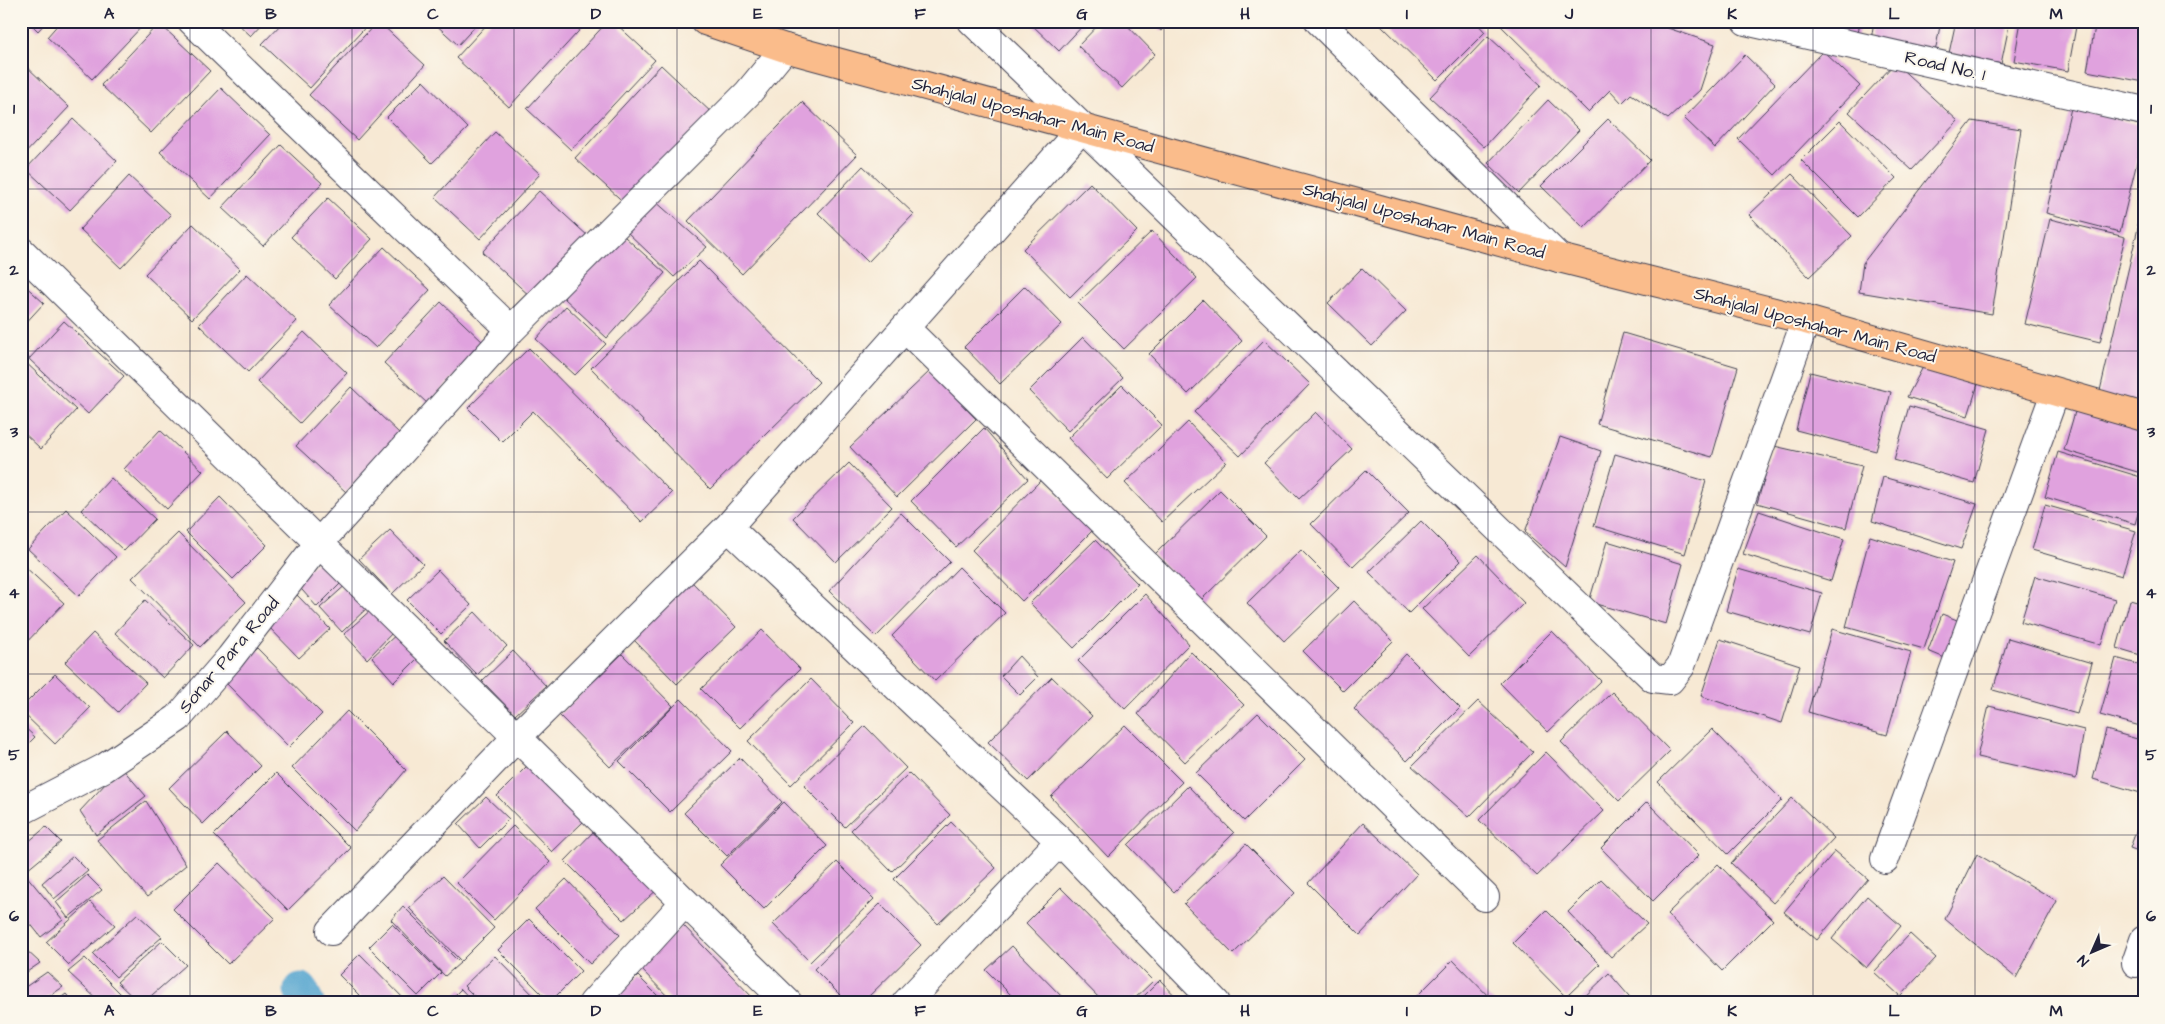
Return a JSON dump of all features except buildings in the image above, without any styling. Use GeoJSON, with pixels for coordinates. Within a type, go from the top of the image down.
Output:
{"type":"FeatureCollection","features":[{"type":"Feature","properties":{"kind":"main road","name":"Shahjalal Uposhahar Main Road"},"geometry":{"type":"LineString","coordinates":[[714,23],[785,48],[1559,258],[1806,320],[2144,417]]}},
{"type":"Feature","properties":{"kind":"street"},"geometry":{"type":"LineString","coordinates":[[192,21],[511,330]]}},
{"type":"Feature","properties":{"kind":"street"},"geometry":{"type":"LineString","coordinates":[[972,21],[1653,678],[1670,680],[1681,666],[1806,320]]}},
{"type":"Feature","properties":{"kind":"street"},"geometry":{"type":"LineString","coordinates":[[1319,21],[1559,258]]}},
{"type":"Feature","properties":{"kind":"street","name":"Road No. 1"},"geometry":{"type":"LineString","coordinates":[[1746,21],[2144,111]]}},
{"type":"Feature","properties":{"kind":"street","name":"Sonar Para Road"},"geometry":{"type":"LineString","coordinates":[[21,811],[104,768],[178,718],[230,658],[318,543],[511,330],[748,93],[785,48]]}},
{"type":"Feature","properties":{"kind":"street"},"geometry":{"type":"LineString","coordinates":[[331,931],[517,736],[728,527],[1082,128]]}},
{"type":"Feature","properties":{"kind":"street"},"geometry":{"type":"LineString","coordinates":[[21,251],[788,1003]]}},
{"type":"Feature","properties":{"kind":"street"},"geometry":{"type":"LineString","coordinates":[[905,328],[1485,897]]}},
{"type":"Feature","properties":{"kind":"street"},"geometry":{"type":"LineString","coordinates":[[1885,858],[2056,393]]}},
{"type":"Feature","properties":{"kind":"street"},"geometry":{"type":"LineString","coordinates":[[728,527],[1060,842],[1216,1003]]}},
{"type":"Feature","properties":{"kind":"street"},"geometry":{"type":"LineString","coordinates":[[906,1003],[1060,842]]}},
{"type":"Feature","properties":{"kind":"street"},"geometry":{"type":"LineString","coordinates":[[594,1003],[685,902]]}},
{"type":"Feature","properties":{"kind":"waterway"},"geometry":{"type":"LineString","coordinates":[[301,990],[307,1003]]}}]}
